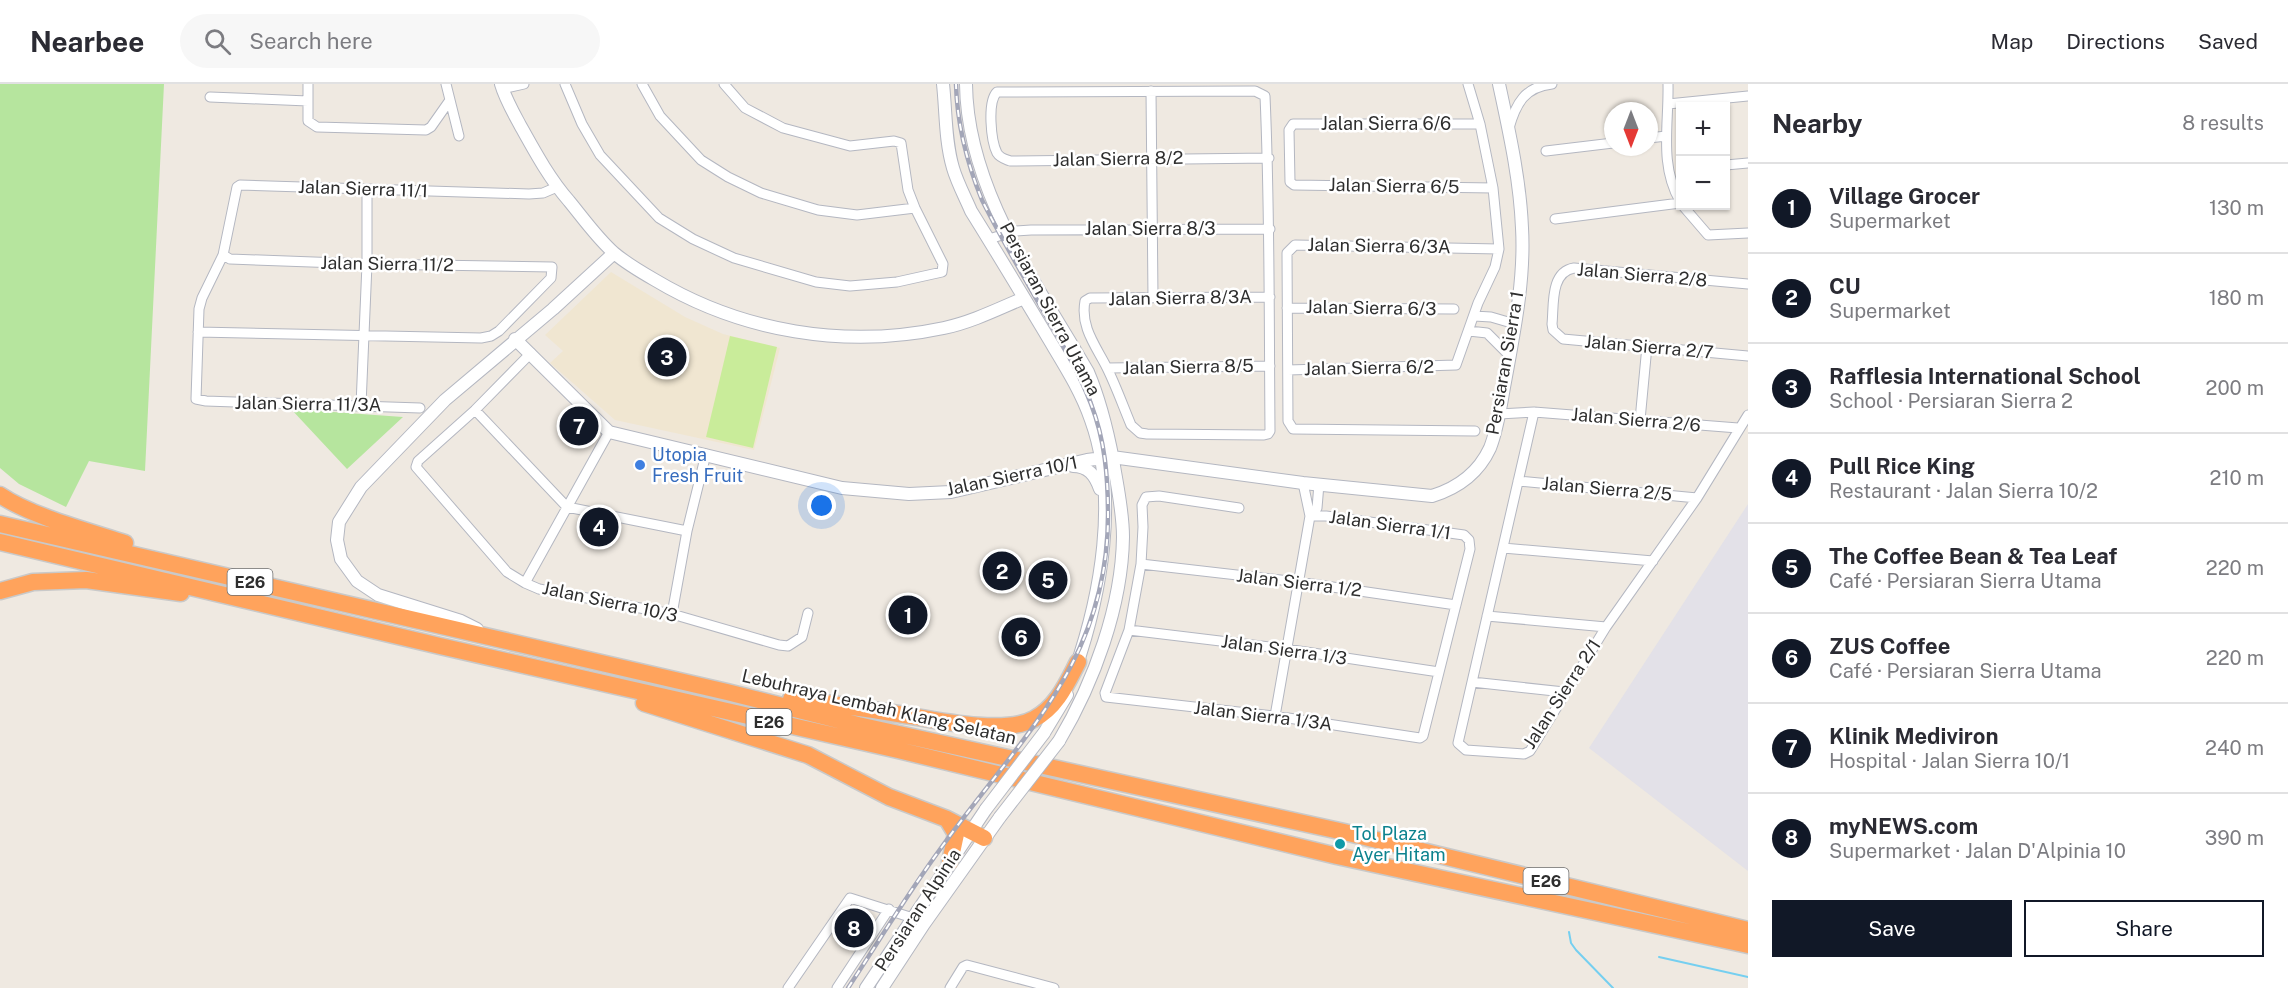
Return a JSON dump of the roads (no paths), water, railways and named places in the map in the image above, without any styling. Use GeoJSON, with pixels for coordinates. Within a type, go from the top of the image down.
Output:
{"type":"FeatureCollection","features":[{"type":"Feature","properties":{"kind":"highway"},"geometry":{"type":"LineString","coordinates":[[0,495],[10,502],[76,527],[142,548],[157,560]]}},
{"type":"Feature","properties":{"kind":"highway","name":"Lebuhraya Lembah Klang Selatan"},"geometry":{"type":"LineString","coordinates":[[0,524],[727,692],[858,725],[1344,832],[1748,930]]}},
{"type":"Feature","properties":{"kind":"highway","name":"Lebuhraya Lembah Klang Selatan"},"geometry":{"type":"LineString","coordinates":[[0,542],[441,646],[898,750],[1343,858],[1748,945]]}},
{"type":"Feature","properties":{"kind":"highway"},"geometry":{"type":"LineString","coordinates":[[0,591],[33,582],[86,580],[186,594],[217,592]]}},
{"type":"Feature","properties":{"kind":"highway"},"geometry":{"type":"LineString","coordinates":[[441,646],[621,696],[808,755],[889,797],[947,819],[976,835]]}},
{"type":"Feature","properties":{"kind":"highway"},"geometry":{"type":"LineString","coordinates":[[727,692],[830,703],[981,726],[1015,725],[1034,719],[1049,707],[1062,693],[1078,662]]}},
{"type":"Feature","properties":{"kind":"highway"},"geometry":{"type":"LineString","coordinates":[[947,819],[956,834],[950,862]]}},
{"type":"Feature","properties":{"kind":"street"},"geometry":{"type":"LineString","coordinates":[[308,84],[308,121],[312,125],[426,130],[431,127],[450,100]]}},
{"type":"Feature","properties":{"kind":"street"},"geometry":{"type":"LineString","coordinates":[[446,84],[459,136]]}},
{"type":"Feature","properties":{"kind":"street"},"geometry":{"type":"LineString","coordinates":[[524,84],[502,87],[539,160],[557,187],[614,253],[685,298],[741,319],[809,335],[890,337],[945,328],[974,320],[1041,290]]}},
{"type":"Feature","properties":{"kind":"street"},"geometry":{"type":"LineString","coordinates":[[565,84],[582,124],[600,155],[659,218],[693,238],[734,258],[816,282],[850,286],[897,282],[942,272],[943,264],[908,190],[903,146],[898,141],[850,146],[783,128],[745,108],[724,84]]}},
{"type":"Feature","properties":{"kind":"street"},"geometry":{"type":"LineString","coordinates":[[642,84],[646,95],[660,116],[701,160],[761,194],[818,210],[857,215],[915,208]]}},
{"type":"Feature","properties":{"kind":"street","name":"Persiaran Sierra Utama"},"geometry":{"type":"LineString","coordinates":[[943,84],[948,146],[953,168],[971,211],[1072,378],[1084,402],[1116,478],[1123,538],[1115,595],[1106,633],[1089,685],[1059,741],[1000,817],[976,835]]}},
{"type":"Feature","properties":{"kind":"street","name":"Persiaran Sierra Utama"},"geometry":{"type":"LineString","coordinates":[[966,84],[971,132],[981,172],[1007,234],[1088,372],[1098,394],[1106,458],[1102,557],[1078,662],[1066,696],[1044,732],[986,809],[976,835]]}},
{"type":"Feature","properties":{"kind":"street"},"geometry":{"type":"LineString","coordinates":[[1468,84],[1480,124],[1493,188],[1499,249],[1495,267],[1469,331],[1487,333],[1510,356]]}},
{"type":"Feature","properties":{"kind":"street","name":"Persiaran Sierra 1"},"geometry":{"type":"LineString","coordinates":[[1106,458],[1303,483],[1432,496],[1453,490],[1469,477],[1490,448],[1499,414],[1519,297],[1522,229],[1520,194],[1499,84]]}},
{"type":"Feature","properties":{"kind":"street"},"geometry":{"type":"LineString","coordinates":[[1508,130],[1515,110],[1532,89],[1538,85],[1552,84]]}},
{"type":"Feature","properties":{"kind":"street"},"geometry":{"type":"LineString","coordinates":[[1668,84],[1666,155],[1676,190]]}},
{"type":"Feature","properties":{"kind":"street"},"geometry":{"type":"LineString","coordinates":[[1107,368],[1131,425],[1140,433],[1264,435],[1270,431],[1269,158],[1265,96],[1255,91],[1151,92],[1153,298]]}},
{"type":"Feature","properties":{"kind":"street","name":"Jalan Sierra 8/2"},"geometry":{"type":"LineString","coordinates":[[1151,92],[997,92],[991,101],[997,153],[1010,161],[1269,158]]}},
{"type":"Feature","properties":{"kind":"street"},"geometry":{"type":"LineString","coordinates":[[1668,104],[1748,96]]}},
{"type":"Feature","properties":{"kind":"street"},"geometry":{"type":"LineString","coordinates":[[210,97],[308,101]]}},
{"type":"Feature","properties":{"kind":"street"},"geometry":{"type":"LineString","coordinates":[[1503,106],[1521,103]]}},
{"type":"Feature","properties":{"kind":"street","name":"Jalan Sierra 6/6"},"geometry":{"type":"LineString","coordinates":[[1294,185],[1290,182],[1289,130],[1293,124],[1480,124]]}},
{"type":"Feature","properties":{"kind":"street"},"geometry":{"type":"LineString","coordinates":[[1658,137],[1666,136]]}},
{"type":"Feature","properties":{"kind":"street"},"geometry":{"type":"LineString","coordinates":[[1546,151],[1604,144]]}},
{"type":"Feature","properties":{"kind":"street"},"geometry":{"type":"LineString","coordinates":[[1730,165],[1748,163]]}},
{"type":"Feature","properties":{"kind":"street"},"geometry":{"type":"LineString","coordinates":[[1669,171],[1676,170]]}},
{"type":"Feature","properties":{"kind":"street","name":"Jalan Sierra 11/1"},"geometry":{"type":"LineString","coordinates":[[223,255],[235,190],[240,185],[529,194],[557,187]]}},
{"type":"Feature","properties":{"kind":"street","name":"Jalan Sierra 6/5"},"geometry":{"type":"LineString","coordinates":[[1294,185],[1493,188]]}},
{"type":"Feature","properties":{"kind":"street"},"geometry":{"type":"LineString","coordinates":[[361,405],[367,264],[367,189]]}},
{"type":"Feature","properties":{"kind":"street"},"geometry":{"type":"LineString","coordinates":[[1555,219],[1676,204]]}},
{"type":"Feature","properties":{"kind":"street"},"geometry":{"type":"LineString","coordinates":[[1687,210],[1708,235],[1748,233]]}},
{"type":"Feature","properties":{"kind":"street","name":"Jalan Sierra 8/3"},"geometry":{"type":"LineString","coordinates":[[989,239],[1031,230],[1269,229]]}},
{"type":"Feature","properties":{"kind":"street","name":"Jalan Sierra 6/3A"},"geometry":{"type":"LineString","coordinates":[[1475,431],[1293,429],[1288,421],[1287,253],[1296,245],[1499,249]]}},
{"type":"Feature","properties":{"kind":"street"},"geometry":{"type":"LineString","coordinates":[[500,640],[461,621],[378,595],[357,581],[341,559],[337,540],[339,522],[361,487],[445,400],[553,309],[614,253]]}},
{"type":"Feature","properties":{"kind":"street"},"geometry":{"type":"LineString","coordinates":[[223,255],[202,298],[198,332],[364,336]]}},
{"type":"Feature","properties":{"kind":"street","name":"Jalan Sierra 11/2"},"geometry":{"type":"LineString","coordinates":[[223,255],[230,259],[367,264],[552,267],[551,278],[500,331],[491,336],[482,338],[364,336]]}},
{"type":"Feature","properties":{"kind":"street","name":"Jalan Sierra 2/8"},"geometry":{"type":"LineString","coordinates":[[1553,330],[1557,279],[1566,269],[1748,284]]}},
{"type":"Feature","properties":{"kind":"street","name":"Jalan Sierra 8/3A"},"geometry":{"type":"LineString","coordinates":[[1107,368],[1090,337],[1085,320],[1086,301],[1090,298],[1270,297]]}},
{"type":"Feature","properties":{"kind":"street","name":"Jalan Sierra 6/3"},"geometry":{"type":"LineString","coordinates":[[1287,308],[1454,309]]}},
{"type":"Feature","properties":{"kind":"street"},"geometry":{"type":"LineString","coordinates":[[1474,316],[1491,316],[1515,324]]}},
{"type":"Feature","properties":{"kind":"street","name":"Jalan Sierra 2/7"},"geometry":{"type":"LineString","coordinates":[[1553,330],[1563,339],[1748,356]]}},
{"type":"Feature","properties":{"kind":"street","name":"Jalan Sierra 6/2"},"geometry":{"type":"LineString","coordinates":[[1288,370],[1451,367],[1458,361],[1469,331]]}},
{"type":"Feature","properties":{"kind":"street","name":"Jalan Sierra 11/3A"},"geometry":{"type":"LineString","coordinates":[[198,332],[196,399],[420,408]]}},
{"type":"Feature","properties":{"kind":"street"},"geometry":{"type":"LineString","coordinates":[[515,339],[609,432],[525,583]]}},
{"type":"Feature","properties":{"kind":"street"},"geometry":{"type":"LineString","coordinates":[[1640,420],[1647,346]]}},
{"type":"Feature","properties":{"kind":"street"},"geometry":{"type":"LineString","coordinates":[[531,353],[475,410],[567,507],[687,531]]}},
{"type":"Feature","properties":{"kind":"street","name":"Jalan Sierra 8/5"},"geometry":{"type":"LineString","coordinates":[[1107,368],[1270,366]]}},
{"type":"Feature","properties":{"kind":"street","name":"Jalan Sierra 10/3"},"geometry":{"type":"LineString","coordinates":[[475,410],[418,461],[416,467],[507,572],[525,583],[539,589],[672,614],[788,646],[802,638],[808,613]]}},
{"type":"Feature","properties":{"kind":"street","name":"Jalan Sierra 2/6"},"geometry":{"type":"LineString","coordinates":[[1499,414],[1534,412],[1738,428]]}},
{"type":"Feature","properties":{"kind":"street","name":"Jalan Sierra 2/1"},"geometry":{"type":"LineString","coordinates":[[1534,412],[1458,743],[1466,750],[1524,754],[1530,751],[1564,692],[1606,627],[1696,498],[1748,415]]}},
{"type":"Feature","properties":{"kind":"street","name":"Jalan Sierra 10/1"},"geometry":{"type":"LineString","coordinates":[[609,432],[843,488],[909,494],[951,492],[1106,458]]}},
{"type":"Feature","properties":{"kind":"street"},"geometry":{"type":"LineString","coordinates":[[672,614],[687,531],[706,454]]}},
{"type":"Feature","properties":{"kind":"street"},"geometry":{"type":"LineString","coordinates":[[1116,478],[1127,466],[1136,462]]}},
{"type":"Feature","properties":{"kind":"street"},"geometry":{"type":"LineString","coordinates":[[1065,466],[1084,467],[1093,474],[1104,500]]}},
{"type":"Feature","properties":{"kind":"street","name":"Jalan Sierra 2/5"},"geometry":{"type":"LineString","coordinates":[[1518,481],[1696,498]]}},
{"type":"Feature","properties":{"kind":"street"},"geometry":{"type":"LineString","coordinates":[[1275,716],[1310,516],[1303,483]]}},
{"type":"Feature","properties":{"kind":"street"},"geometry":{"type":"LineString","coordinates":[[1310,516],[1317,508],[1319,484]]}},
{"type":"Feature","properties":{"kind":"street"},"geometry":{"type":"LineString","coordinates":[[1129,630],[1141,564],[1142,505],[1146,497],[1159,496],[1239,508]]}},
{"type":"Feature","properties":{"kind":"street","name":"Jalan Sierra 1/1"},"geometry":{"type":"LineString","coordinates":[[1310,516],[1326,516],[1464,535],[1470,540],[1470,549],[1456,605]]}},
{"type":"Feature","properties":{"kind":"street"},"geometry":{"type":"LineString","coordinates":[[1503,548],[1653,561]]}},
{"type":"Feature","properties":{"kind":"street","name":"Jalan Sierra 1/2"},"geometry":{"type":"LineString","coordinates":[[1141,564],[1298,582],[1456,605]]}},
{"type":"Feature","properties":{"kind":"street"},"geometry":{"type":"LineString","coordinates":[[1439,672],[1456,605]]}},
{"type":"Feature","properties":{"kind":"street"},"geometry":{"type":"LineString","coordinates":[[1487,616],[1606,627]]}},
{"type":"Feature","properties":{"kind":"street","name":"Jalan Sierra 1/3"},"geometry":{"type":"LineString","coordinates":[[1129,630],[1286,649],[1439,672]]}},
{"type":"Feature","properties":{"kind":"street","name":"Jalan Sierra 1/3A"},"geometry":{"type":"LineString","coordinates":[[1129,630],[1105,693],[1106,697],[1275,716],[1420,738],[1424,736],[1439,672]]}},
{"type":"Feature","properties":{"kind":"street"},"geometry":{"type":"LineString","coordinates":[[1472,682],[1564,692]]}},
{"type":"Feature","properties":{"kind":"street","name":"Persiaran Alpinia"},"geometry":{"type":"LineString","coordinates":[[866,988],[950,862],[976,835]]}},
{"type":"Feature","properties":{"kind":"street","name":"Persiaran Alpinia"},"geometry":{"type":"LineString","coordinates":[[882,988],[976,835]]}},
{"type":"Feature","properties":{"kind":"street"},"geometry":{"type":"LineString","coordinates":[[788,988],[850,898],[913,918]]}},
{"type":"Feature","properties":{"kind":"street"},"geometry":{"type":"LineString","coordinates":[[837,988],[889,909]]}},
{"type":"Feature","properties":{"kind":"street"},"geometry":{"type":"LineString","coordinates":[[950,988],[963,967],[967,965],[1054,988]]}},
{"type":"Feature","properties":{"kind":"waterway"},"geometry":{"type":"LineString","coordinates":[[1569,932],[1571,943],[1576,950],[1613,988]]}},
{"type":"Feature","properties":{"kind":"waterway"},"geometry":{"type":"LineString","coordinates":[[1659,957],[1748,977]]}},
{"type":"Feature","properties":{"kind":"railway"},"geometry":{"type":"LineString","coordinates":[[848,988],[929,865],[1029,733],[1054,695],[1076,656],[1093,614],[1104,567],[1108,515],[1107,487],[1103,445],[1096,418],[1072,362],[982,200],[964,143],[958,114],[956,84]]}},
{"type":"Feature","properties":{"kind":"place","name":"Rafflesia International School"},"geometry":{"type":"Point","coordinates":[667,357]}},
{"type":"Feature","properties":{"kind":"place","name":"Klinik Mediviron"},"geometry":{"type":"Point","coordinates":[579,426]}},
{"type":"Feature","properties":{"kind":"place","name":"Utopia Fresh Fruit"},"geometry":{"type":"Point","coordinates":[640,465]}},
{"type":"Feature","properties":{"kind":"place","name":"Pull Rice King"},"geometry":{"type":"Point","coordinates":[599,527]}},
{"type":"Feature","properties":{"kind":"place","name":"CU"},"geometry":{"type":"Point","coordinates":[1002,571]}},
{"type":"Feature","properties":{"kind":"place","name":"The Coffee Bean & Tea Leaf"},"geometry":{"type":"Point","coordinates":[1048,580]}},
{"type":"Feature","properties":{"kind":"place","name":"Village Grocer"},"geometry":{"type":"Point","coordinates":[908,615]}},
{"type":"Feature","properties":{"kind":"place","name":"ZUS Coffee"},"geometry":{"type":"Point","coordinates":[1021,637]}},
{"type":"Feature","properties":{"kind":"place","name":"Tol Plaza Ayer Hitam"},"geometry":{"type":"Point","coordinates":[1340,844]}},
{"type":"Feature","properties":{"kind":"place","name":"myNEWS.com"},"geometry":{"type":"Point","coordinates":[854,928]}}]}
